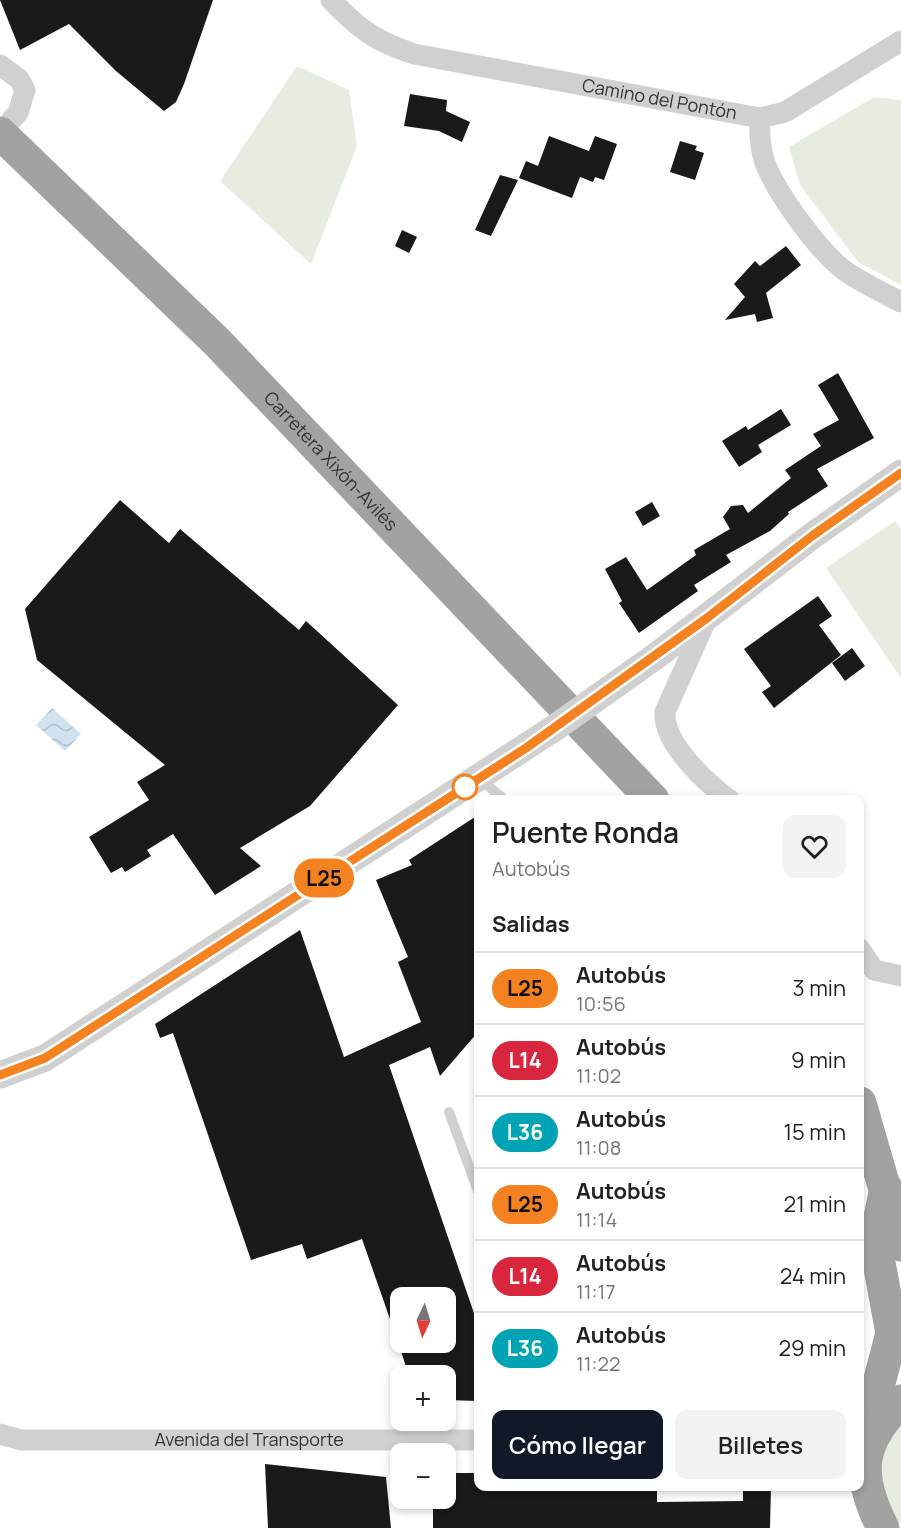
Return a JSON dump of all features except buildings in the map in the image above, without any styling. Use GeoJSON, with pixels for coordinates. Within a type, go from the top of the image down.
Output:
{"type":"FeatureCollection","features":[{"type":"Feature","properties":{"kind":"highway","name":"Carretera Xixón-Avilés"},"geometry":{"type":"LineString","coordinates":[[6,126],[218,342],[648,795]]}},
{"type":"Feature","properties":{"kind":"highway"},"geometry":{"type":"LineString","coordinates":[[864,1116],[901,1245]]}},
{"type":"Feature","properties":{"kind":"highway"},"geometry":{"type":"LineString","coordinates":[[870,1504],[865,1475],[878,1387],[892,1333],[875,1241],[886,1188]]}},
{"type":"Feature","properties":{"kind":"street","name":"Camino del Pontón"},"geometry":{"type":"LineString","coordinates":[[331,0],[354,24],[382,43],[414,54],[760,118],[758,136],[766,164],[796,216],[825,253],[847,273],[901,302]]}},
{"type":"Feature","properties":{"kind":"street"},"geometry":{"type":"LineString","coordinates":[[760,118],[785,112],[901,41]]}},
{"type":"Feature","properties":{"kind":"street"},"geometry":{"type":"LineString","coordinates":[[0,65],[19,79],[25,90],[18,113],[6,126]]}},
{"type":"Feature","properties":{"kind":"street"},"geometry":{"type":"LineString","coordinates":[[0,1075],[45,1058],[553,729],[656,656],[812,536],[901,473]]}},
{"type":"Feature","properties":{"kind":"street"},"geometry":{"type":"LineString","coordinates":[[707,618],[665,712],[664,725],[672,741],[706,779],[724,795]]}},
{"type":"Feature","properties":{"kind":"street"},"geometry":{"type":"LineString","coordinates":[[864,956],[874,970],[901,976]]}},
{"type":"Feature","properties":{"kind":"street"},"geometry":{"type":"LineString","coordinates":[[0,1434],[21,1440]]}},
{"type":"Feature","properties":{"kind":"street"},"geometry":{"type":"LineString","coordinates":[[0,1446],[21,1440]]}},
{"type":"Feature","properties":{"kind":"street","name":"Avenida del Transporte"},"geometry":{"type":"LineString","coordinates":[[21,1440],[474,1440]]}},
{"type":"Feature","properties":{"kind":"lane"},"geometry":{"type":"LineString","coordinates":[[479,778],[500,795]]}},
{"type":"Feature","properties":{"kind":"lane"},"geometry":{"type":"LineString","coordinates":[[449,1112],[474,1180]]}},
{"type":"Feature","properties":{"kind":"shaded area"},"geometry":{"type":"Polygon","coordinates":[[[297,66],[349,90],[357,146],[311,264],[220,181],[297,66]]]}},
{"type":"Feature","properties":{"kind":"shaded area"},"geometry":{"type":"Polygon","coordinates":[[[874,97],[901,100],[901,285],[858,262],[800,185],[789,147],[874,97]]]}},
{"type":"Feature","properties":{"kind":"shaded area"},"geometry":{"type":"Polygon","coordinates":[[[895,521],[901,530],[901,678],[826,568],[895,521]]]}},
{"type":"Feature","properties":{"kind":"shaded area"},"geometry":{"type":"Polygon","coordinates":[[[901,1419],[901,1525],[883,1491],[880,1462],[888,1439],[901,1419]]]}},
{"type":"Feature","properties":{"kind":"water"},"geometry":{"type":"Polygon","coordinates":[[[52,708],[81,734],[65,751],[36,725],[52,708]]]}},
{"type":"Feature","properties":{"kind":"bus line","name":"L25"},"geometry":{"type":"LineString","coordinates":[[0,1075],[45,1058],[526,748],[656,656],[812,536],[901,473]]}}]}
